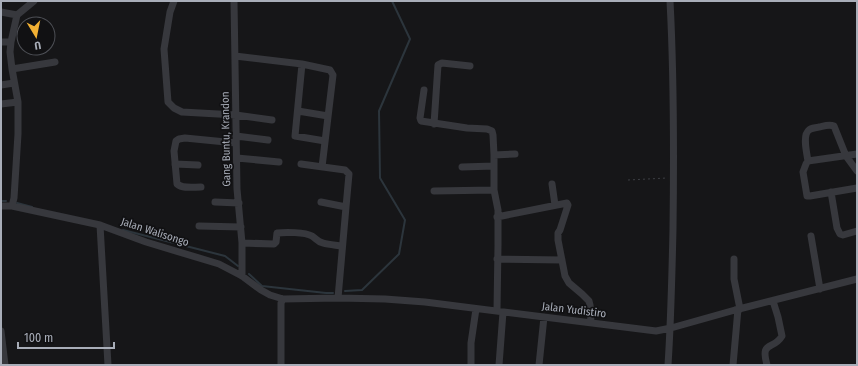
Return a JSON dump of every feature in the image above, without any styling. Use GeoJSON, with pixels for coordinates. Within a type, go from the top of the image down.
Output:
{"type":"FeatureCollection","features":[{"type":"Feature","properties":{"kind":"street"},"geometry":{"type":"LineString","coordinates":[[12,206],[14,203],[16,184],[18,102],[10,52],[11,42],[17,15],[34,1]]}},
{"type":"Feature","properties":{"kind":"street"},"geometry":{"type":"LineString","coordinates":[[174,1],[170,12],[164,49],[168,102],[174,108],[182,112],[236,115],[272,120]]}},
{"type":"Feature","properties":{"kind":"street","name":"Gang Buntu, Krandon"},"geometry":{"type":"LineString","coordinates":[[234,1],[237,189],[242,243],[242,276]]}},
{"type":"Feature","properties":{"kind":"street"},"geometry":{"type":"LineString","coordinates":[[668,365],[671,328],[674,178],[670,1]]}},
{"type":"Feature","properties":{"kind":"street"},"geometry":{"type":"LineString","coordinates":[[1,12],[17,15]]}},
{"type":"Feature","properties":{"kind":"street"},"geometry":{"type":"LineString","coordinates":[[1,42],[11,42]]}},
{"type":"Feature","properties":{"kind":"street"},"geometry":{"type":"LineString","coordinates":[[235,56],[302,64],[330,70],[333,75],[322,167]]}},
{"type":"Feature","properties":{"kind":"street"},"geometry":{"type":"LineString","coordinates":[[12,69],[55,62]]}},
{"type":"Feature","properties":{"kind":"street"},"geometry":{"type":"LineString","coordinates":[[434,124],[438,65],[442,63],[470,66]]}},
{"type":"Feature","properties":{"kind":"street"},"geometry":{"type":"LineString","coordinates":[[302,64],[295,137],[325,141]]}},
{"type":"Feature","properties":{"kind":"street"},"geometry":{"type":"LineString","coordinates":[[1,85],[14,83]]}},
{"type":"Feature","properties":{"kind":"street"},"geometry":{"type":"LineString","coordinates":[[424,90],[421,121],[434,124],[487,129],[492,131],[494,190],[498,210],[497,259],[500,311],[499,365]]}},
{"type":"Feature","properties":{"kind":"street"},"geometry":{"type":"LineString","coordinates":[[1,104],[18,102]]}},
{"type":"Feature","properties":{"kind":"street"},"geometry":{"type":"LineString","coordinates":[[298,111],[328,116]]}},
{"type":"Feature","properties":{"kind":"street"},"geometry":{"type":"LineString","coordinates":[[857,171],[846,156],[834,126],[821,126],[809,130],[806,134],[808,161],[803,172],[807,196],[857,188]]}},
{"type":"Feature","properties":{"kind":"street"},"geometry":{"type":"LineString","coordinates":[[201,187],[183,187],[177,184],[174,164],[176,141],[179,139],[189,138],[268,140]]}},
{"type":"Feature","properties":{"kind":"street"},"geometry":{"type":"LineString","coordinates":[[494,155],[515,154]]}},
{"type":"Feature","properties":{"kind":"street"},"geometry":{"type":"LineString","coordinates":[[808,161],[857,154]]}},
{"type":"Feature","properties":{"kind":"street"},"geometry":{"type":"LineString","coordinates":[[237,158],[279,162]]}},
{"type":"Feature","properties":{"kind":"street"},"geometry":{"type":"LineString","coordinates":[[174,164],[198,165]]}},
{"type":"Feature","properties":{"kind":"street"},"geometry":{"type":"LineString","coordinates":[[301,164],[345,170],[349,174],[338,298]]}},
{"type":"Feature","properties":{"kind":"street"},"geometry":{"type":"LineString","coordinates":[[462,167],[494,166]]}},
{"type":"Feature","properties":{"kind":"street"},"geometry":{"type":"LineString","coordinates":[[552,184],[555,205]]}},
{"type":"Feature","properties":{"kind":"street"},"geometry":{"type":"LineString","coordinates":[[434,191],[494,190]]}},
{"type":"Feature","properties":{"kind":"street"},"geometry":{"type":"LineString","coordinates":[[831,192],[837,228],[840,234],[843,235],[857,231]]}},
{"type":"Feature","properties":{"kind":"street"},"geometry":{"type":"LineString","coordinates":[[214,202],[238,203]]}},
{"type":"Feature","properties":{"kind":"street"},"geometry":{"type":"LineString","coordinates":[[321,202],[346,207]]}},
{"type":"Feature","properties":{"kind":"street"},"geometry":{"type":"LineString","coordinates":[[497,218],[567,203],[568,205],[558,233],[562,260],[567,280],[589,301],[591,322]]}},
{"type":"Feature","properties":{"kind":"street","name":"Jalan Walisongo"},"geometry":{"type":"LineString","coordinates":[[1,206],[12,206],[100,225],[146,242],[219,264],[242,276],[261,290],[282,299]]}},
{"type":"Feature","properties":{"kind":"street"},"geometry":{"type":"LineString","coordinates":[[100,225],[108,365]]}},
{"type":"Feature","properties":{"kind":"street"},"geometry":{"type":"LineString","coordinates":[[199,226],[241,227]]}},
{"type":"Feature","properties":{"kind":"street"},"geometry":{"type":"LineString","coordinates":[[242,243],[274,244],[276,242],[277,233],[281,232],[305,234],[314,237],[317,241],[323,244],[342,246]]}},
{"type":"Feature","properties":{"kind":"street"},"geometry":{"type":"LineString","coordinates":[[811,236],[820,289]]}},
{"type":"Feature","properties":{"kind":"street"},"geometry":{"type":"LineString","coordinates":[[497,259],[562,260]]}},
{"type":"Feature","properties":{"kind":"street"},"geometry":{"type":"LineString","coordinates":[[733,365],[739,309],[734,279],[734,259]]}},
{"type":"Feature","properties":{"kind":"street","name":"Jalan Yudistiro"},"geometry":{"type":"LineString","coordinates":[[282,299],[385,299],[500,311],[520,315],[591,322],[656,331],[857,279]]}},
{"type":"Feature","properties":{"kind":"street"},"geometry":{"type":"LineString","coordinates":[[281,365],[282,299]]}},
{"type":"Feature","properties":{"kind":"street"},"geometry":{"type":"LineString","coordinates":[[767,365],[764,352],[767,347],[776,342],[782,336],[773,301]]}},
{"type":"Feature","properties":{"kind":"street"},"geometry":{"type":"LineString","coordinates":[[470,365],[471,343],[476,309]]}},
{"type":"Feature","properties":{"kind":"street"},"geometry":{"type":"LineString","coordinates":[[539,365],[544,317]]}},
{"type":"Feature","properties":{"kind":"street"},"geometry":{"type":"LineString","coordinates":[[1,331],[5,365]]}},
{"type":"Feature","properties":{"kind":"path"},"geometry":{"type":"LineString","coordinates":[[628,180],[674,178]]}},
{"type":"Feature","properties":{"kind":"waterway"},"geometry":{"type":"LineString","coordinates":[[345,291],[362,290],[399,254],[405,220],[380,178],[379,111],[410,39],[392,1]]}},
{"type":"Feature","properties":{"kind":"waterway"},"geometry":{"type":"LineString","coordinates":[[1,201],[6,201]]}},
{"type":"Feature","properties":{"kind":"waterway"},"geometry":{"type":"LineString","coordinates":[[17,203],[32,207]]}},
{"type":"Feature","properties":{"kind":"waterway"},"geometry":{"type":"LineString","coordinates":[[123,230],[225,256],[238,266]]}},
{"type":"Feature","properties":{"kind":"waterway"},"geometry":{"type":"LineString","coordinates":[[249,274],[262,286],[333,293]]}}]}
